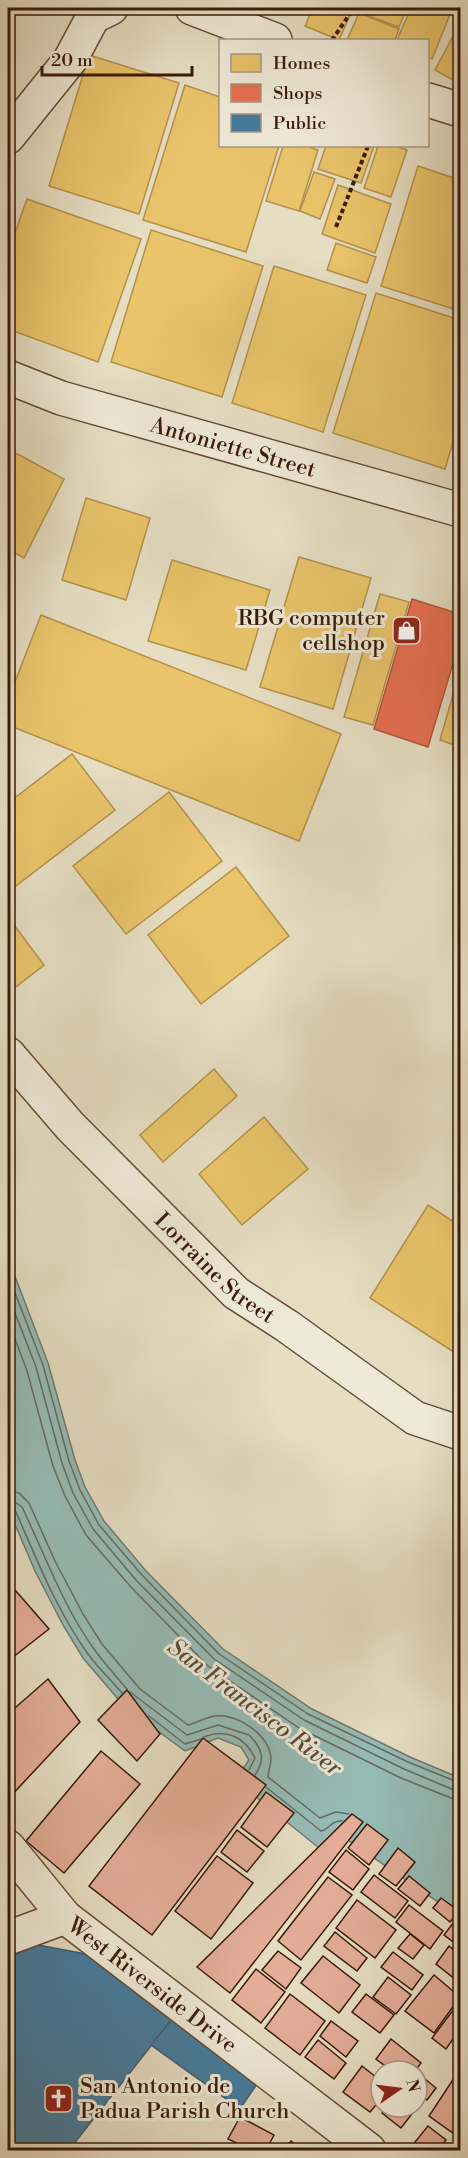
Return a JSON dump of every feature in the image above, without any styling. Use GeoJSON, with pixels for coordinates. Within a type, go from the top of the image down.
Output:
{"type":"FeatureCollection","features":[{"type":"Feature","properties":{"kind":"street"},"geometry":{"type":"LineString","coordinates":[[192,8],[272,39]]}},
{"type":"Feature","properties":{"kind":"street"},"geometry":{"type":"LineString","coordinates":[[8,137],[70,60],[99,11]]}},
{"type":"Feature","properties":{"kind":"street"},"geometry":{"type":"LineString","coordinates":[[429,100],[460,111]]}},
{"type":"Feature","properties":{"kind":"street","name":"Antoniette Street"},"geometry":{"type":"LineString","coordinates":[[8,377],[61,399],[460,510]]}},
{"type":"Feature","properties":{"kind":"street","name":"Lorraine Street"},"geometry":{"type":"LineString","coordinates":[[8,1054],[70,1126],[236,1293],[287,1326],[415,1418],[460,1432]]}},
{"type":"Feature","properties":{"kind":"street","name":"West Riverside Drive"},"geometry":{"type":"LineString","coordinates":[[8,1847],[65,1917],[369,2151]]}},
{"type":"Feature","properties":{"kind":"street"},"geometry":{"type":"LineString","coordinates":[[8,1938],[65,1917]]}},
{"type":"Feature","properties":{"kind":"path"},"geometry":{"type":"LineString","coordinates":[[333,39],[354,8]]}},
{"type":"Feature","properties":{"kind":"path"},"geometry":{"type":"LineString","coordinates":[[336,227],[368,147]]}},
{"type":"Feature","properties":{"kind":"water","name":"San Francisco River"},"geometry":{"type":"Polygon","coordinates":[[[8,1258],[48,1363],[75,1460],[85,1487],[104,1521],[146,1571],[223,1649],[312,1709],[410,1757],[460,1778],[460,1917],[339,1834],[324,1852],[235,1780],[249,1760],[241,1747],[218,1738],[185,1751],[124,1706],[83,1658],[35,1571],[8,1508],[8,1258]]]}},
{"type":"Feature","properties":{"kind":"building: Homes"},"geometry":{"type":"Polygon","coordinates":[[[313,8],[353,8],[339,39],[305,26],[313,8]]]}},
{"type":"Feature","properties":{"kind":"building: Homes"},"geometry":{"type":"Polygon","coordinates":[[[362,8],[407,8],[399,27],[360,13],[362,8]]]}},
{"type":"Feature","properties":{"kind":"building: Homes"},"geometry":{"type":"Polygon","coordinates":[[[411,8],[439,8],[451,12],[432,59],[429,58],[429,39],[397,39],[411,8]]]}},
{"type":"Feature","properties":{"kind":"building: Homes"},"geometry":{"type":"Polygon","coordinates":[[[359,13],[399,29],[395,39],[347,39],[359,13]]]}},
{"type":"Feature","properties":{"kind":"building: Homes"},"geometry":{"type":"Polygon","coordinates":[[[458,27],[460,29],[460,84],[435,70],[458,27]]]}},
{"type":"Feature","properties":{"kind":"building: Homes"},"geometry":{"type":"Polygon","coordinates":[[[89,55],[179,83],[139,214],[49,186],[89,55]]]}},
{"type":"Feature","properties":{"kind":"building: Homes"},"geometry":{"type":"Polygon","coordinates":[[[185,85],[219,97],[219,147],[279,147],[246,252],[143,220],[185,85]]]}},
{"type":"Feature","properties":{"kind":"building: Homes"},"geometry":{"type":"Polygon","coordinates":[[[283,147],[309,147],[318,150],[299,211],[266,201],[283,147]]]}},
{"type":"Feature","properties":{"kind":"building: Homes"},"geometry":{"type":"Polygon","coordinates":[[[326,147],[374,147],[361,183],[318,169],[326,147]]]}},
{"type":"Feature","properties":{"kind":"building: Homes"},"geometry":{"type":"Polygon","coordinates":[[[378,147],[398,147],[407,150],[391,197],[364,188],[378,147]]]}},
{"type":"Feature","properties":{"kind":"building: Homes"},"geometry":{"type":"Polygon","coordinates":[[[418,166],[460,180],[460,311],[381,286],[418,166]]]}},
{"type":"Feature","properties":{"kind":"building: Homes"},"geometry":{"type":"Polygon","coordinates":[[[314,172],[335,179],[320,219],[300,211],[314,172]]]}},
{"type":"Feature","properties":{"kind":"building: Homes"},"geometry":{"type":"Polygon","coordinates":[[[338,185],[391,204],[375,253],[322,234],[338,185]]]}},
{"type":"Feature","properties":{"kind":"building: Homes"},"geometry":{"type":"Polygon","coordinates":[[[27,199],[141,239],[98,362],[8,329],[8,234],[14,236],[27,199]]]}},
{"type":"Feature","properties":{"kind":"building: Homes"},"geometry":{"type":"Polygon","coordinates":[[[151,230],[263,266],[222,397],[111,362],[151,230]]]}},
{"type":"Feature","properties":{"kind":"building: Homes"},"geometry":{"type":"Polygon","coordinates":[[[336,243],[376,257],[367,283],[327,270],[336,243]]]}},
{"type":"Feature","properties":{"kind":"building: Homes"},"geometry":{"type":"Polygon","coordinates":[[[274,266],[366,295],[323,432],[232,403],[274,266]]]}},
{"type":"Feature","properties":{"kind":"building: Homes"},"geometry":{"type":"Polygon","coordinates":[[[376,293],[460,320],[460,418],[445,469],[333,433],[376,293]]]}},
{"type":"Feature","properties":{"kind":"building: Homes"},"geometry":{"type":"Polygon","coordinates":[[[8,449],[64,479],[24,558],[8,549],[8,449]]]}},
{"type":"Feature","properties":{"kind":"building: Homes"},"geometry":{"type":"Polygon","coordinates":[[[86,498],[150,518],[126,600],[62,580],[86,498]]]}},
{"type":"Feature","properties":{"kind":"building: Homes"},"geometry":{"type":"Polygon","coordinates":[[[299,557],[371,578],[333,709],[260,687],[299,557]]]}},
{"type":"Feature","properties":{"kind":"building: Homes"},"geometry":{"type":"Polygon","coordinates":[[[172,560],[270,590],[246,670],[148,641],[172,560]]]}},
{"type":"Feature","properties":{"kind":"building: Homes"},"geometry":{"type":"Polygon","coordinates":[[[380,594],[409,602],[373,725],[344,717],[380,594]]]}},
{"type":"Feature","properties":{"kind":"building: Homes"},"geometry":{"type":"Polygon","coordinates":[[[41,615],[341,734],[299,841],[8,725],[8,700],[41,615]]]}},
{"type":"Feature","properties":{"kind":"building: Homes"},"geometry":{"type":"Polygon","coordinates":[[[460,670],[460,747],[440,740],[460,670]]]}},
{"type":"Feature","properties":{"kind":"building: Homes"},"geometry":{"type":"Polygon","coordinates":[[[72,754],[115,810],[8,892],[8,803],[72,754]]]}},
{"type":"Feature","properties":{"kind":"building: Homes"},"geometry":{"type":"Polygon","coordinates":[[[169,792],[222,861],[126,934],[73,866],[169,792]]]}},
{"type":"Feature","properties":{"kind":"building: Homes"},"geometry":{"type":"Polygon","coordinates":[[[236,867],[289,936],[201,1004],[148,935],[236,867]]]}},
{"type":"Feature","properties":{"kind":"building: Homes"},"geometry":{"type":"Polygon","coordinates":[[[8,917],[44,965],[8,993],[8,917]]]}},
{"type":"Feature","properties":{"kind":"building: Homes"},"geometry":{"type":"Polygon","coordinates":[[[214,1069],[237,1096],[163,1162],[140,1135],[214,1069]]]}},
{"type":"Feature","properties":{"kind":"building: Homes"},"geometry":{"type":"Polygon","coordinates":[[[264,1117],[308,1169],[242,1225],[199,1174],[264,1117]]]}},
{"type":"Feature","properties":{"kind":"building: Homes"},"geometry":{"type":"Polygon","coordinates":[[[428,1205],[460,1226],[460,1356],[370,1298],[428,1205]]]}},
{"type":"Feature","properties":{"kind":"building: Shops"},"geometry":{"type":"Polygon","coordinates":[[[412,599],[460,614],[460,640],[428,747],[374,729],[412,599]]]}},
{"type":"Feature","properties":{"kind":"building: Public","name":"San Antonio de Padua Parish Church"},"geometry":{"type":"Polygon","coordinates":[[[38,1945],[86,1954],[173,2018],[69,2150],[8,2150],[8,1957],[38,1945]]]}},
{"type":"Feature","properties":{"kind":"building: Public"},"geometry":{"type":"Polygon","coordinates":[[[173,2018],[259,2081],[240,2109],[151,2045],[173,2018]]]}},
{"type":"Feature","properties":{"kind":"building: Public"},"geometry":{"type":"Polygon","coordinates":[[[212,2144],[223,2150],[209,2150],[212,2144]]]}},
{"type":"Feature","properties":{"kind":"building: Other"},"geometry":{"type":"Polygon","coordinates":[[[8,1582],[49,1629],[8,1661],[8,1582]]]}},
{"type":"Feature","properties":{"kind":"building: Other"},"geometry":{"type":"Polygon","coordinates":[[[48,1679],[80,1722],[8,1799],[8,1714],[48,1679]]]}},
{"type":"Feature","properties":{"kind":"building: Other"},"geometry":{"type":"Polygon","coordinates":[[[127,1690],[160,1734],[137,1761],[98,1720],[127,1690]]]}},
{"type":"Feature","properties":{"kind":"building: Other"},"geometry":{"type":"Polygon","coordinates":[[[203,1738],[266,1785],[152,1935],[89,1886],[203,1738]]]}},
{"type":"Feature","properties":{"kind":"building: Other"},"geometry":{"type":"Polygon","coordinates":[[[101,1751],[140,1784],[64,1873],[26,1841],[101,1751]]]}},
{"type":"Feature","properties":{"kind":"building: Other"},"geometry":{"type":"Polygon","coordinates":[[[266,1792],[294,1813],[267,1847],[241,1827],[266,1792]]]}},
{"type":"Feature","properties":{"kind":"building: Other"},"geometry":{"type":"Polygon","coordinates":[[[352,1814],[363,1822],[230,1993],[197,1967],[352,1814]]]}},
{"type":"Feature","properties":{"kind":"building: Other"},"geometry":{"type":"Polygon","coordinates":[[[367,1824],[388,1840],[369,1865],[348,1848],[367,1824]]]}},
{"type":"Feature","properties":{"kind":"building: Other"},"geometry":{"type":"Polygon","coordinates":[[[237,1830],[264,1851],[247,1872],[221,1852],[237,1830]]]}},
{"type":"Feature","properties":{"kind":"building: Other"},"geometry":{"type":"Polygon","coordinates":[[[398,1848],[415,1862],[396,1886],[379,1874],[398,1848]]]}},
{"type":"Feature","properties":{"kind":"building: Other"},"geometry":{"type":"Polygon","coordinates":[[[346,1850],[369,1869],[353,1890],[329,1872],[346,1850]]]}},
{"type":"Feature","properties":{"kind":"building: Other"},"geometry":{"type":"Polygon","coordinates":[[[217,1856],[253,1883],[211,1939],[175,1911],[217,1856]]]}},
{"type":"Feature","properties":{"kind":"building: Other"},"geometry":{"type":"Polygon","coordinates":[[[374,1875],[408,1901],[395,1918],[361,1892],[374,1875]]]}},
{"type":"Feature","properties":{"kind":"building: Other"},"geometry":{"type":"Polygon","coordinates":[[[409,1876],[430,1893],[420,1906],[398,1889],[409,1876]]]}},
{"type":"Feature","properties":{"kind":"building: Other"},"geometry":{"type":"Polygon","coordinates":[[[328,1877],[352,1895],[301,1960],[278,1941],[328,1877]]]}},
{"type":"Feature","properties":{"kind":"building: Other"},"geometry":{"type":"Polygon","coordinates":[[[441,1898],[459,1911],[450,1922],[433,1908],[441,1898]]]}},
{"type":"Feature","properties":{"kind":"building: Other"},"geometry":{"type":"Polygon","coordinates":[[[357,1900],[396,1930],[375,1958],[336,1928],[357,1900]]]}},
{"type":"Feature","properties":{"kind":"building: Other"},"geometry":{"type":"Polygon","coordinates":[[[409,1905],[443,1931],[430,1949],[396,1922],[409,1905]]]}},
{"type":"Feature","properties":{"kind":"building: Other"},"geometry":{"type":"Polygon","coordinates":[[[460,1914],[460,1947],[444,1935],[460,1914]]]}},
{"type":"Feature","properties":{"kind":"building: Other"},"geometry":{"type":"Polygon","coordinates":[[[335,1932],[367,1958],[357,1971],[324,1946],[335,1932]]]}},
{"type":"Feature","properties":{"kind":"building: Other"},"geometry":{"type":"Polygon","coordinates":[[[410,1934],[424,1945],[413,1959],[398,1948],[410,1934]]]}},
{"type":"Feature","properties":{"kind":"building: Other"},"geometry":{"type":"Polygon","coordinates":[[[449,1946],[460,1955],[460,1983],[436,1964],[449,1946]]]}},
{"type":"Feature","properties":{"kind":"building: Other"},"geometry":{"type":"Polygon","coordinates":[[[278,1951],[301,1968],[286,1989],[262,1970],[278,1951]]]}},
{"type":"Feature","properties":{"kind":"building: Other"},"geometry":{"type":"Polygon","coordinates":[[[393,1952],[423,1975],[412,1990],[381,1967],[393,1952]]]}},
{"type":"Feature","properties":{"kind":"building: Other"},"geometry":{"type":"Polygon","coordinates":[[[323,1956],[360,1985],[339,2013],[301,1983],[323,1956]]]}},
{"type":"Feature","properties":{"kind":"building: Other"},"geometry":{"type":"Polygon","coordinates":[[[256,1969],[285,1992],[261,2023],[232,2000],[256,1969]]]}},
{"type":"Feature","properties":{"kind":"building: Other"},"geometry":{"type":"Polygon","coordinates":[[[434,1975],[460,1997],[434,2033],[405,2011],[434,1975]]]}},
{"type":"Feature","properties":{"kind":"building: Other"},"geometry":{"type":"Polygon","coordinates":[[[388,1977],[411,1995],[396,2014],[373,1997],[388,1977]]]}},
{"type":"Feature","properties":{"kind":"building: Other"},"geometry":{"type":"Polygon","coordinates":[[[290,1994],[325,2021],[300,2055],[265,2028],[290,1994]]]}},
{"type":"Feature","properties":{"kind":"building: Other"},"geometry":{"type":"Polygon","coordinates":[[[366,1994],[394,2015],[380,2033],[352,2012],[366,1994]]]}},
{"type":"Feature","properties":{"kind":"building: Other"},"geometry":{"type":"Polygon","coordinates":[[[460,2001],[460,2029],[446,2049],[432,2038],[460,2001]]]}},
{"type":"Feature","properties":{"kind":"building: Other"},"geometry":{"type":"Polygon","coordinates":[[[331,2021],[358,2041],[346,2057],[320,2036],[331,2021]]]}},
{"type":"Feature","properties":{"kind":"building: Other"},"geometry":{"type":"Polygon","coordinates":[[[391,2039],[416,2059],[376,2059],[391,2039]]]}},
{"type":"Feature","properties":{"kind":"building: Other"},"geometry":{"type":"Polygon","coordinates":[[[318,2040],[346,2063],[334,2079],[305,2057],[318,2040]]]}},
{"type":"Feature","properties":{"kind":"building: Other"},"geometry":{"type":"Polygon","coordinates":[[[362,2066],[369,2072],[369,2111],[343,2092],[362,2066]]]}},
{"type":"Feature","properties":{"kind":"building: Other"},"geometry":{"type":"Polygon","coordinates":[[[460,2069],[460,2138],[429,2116],[460,2069]]]}},
{"type":"Feature","properties":{"kind":"building: Other"},"geometry":{"type":"Polygon","coordinates":[[[429,2082],[436,2088],[429,2097],[429,2082]]]}},
{"type":"Feature","properties":{"kind":"building: Other"},"geometry":{"type":"Polygon","coordinates":[[[240,2117],[274,2135],[266,2150],[251,2150],[228,2139],[240,2117]]]}},
{"type":"Feature","properties":{"kind":"building: Other"},"geometry":{"type":"Polygon","coordinates":[[[390,2119],[408,2119],[401,2128],[390,2119]]]}},
{"type":"Feature","properties":{"kind":"building: Other"},"geometry":{"type":"Polygon","coordinates":[[[428,2126],[446,2140],[438,2150],[416,2150],[411,2147],[428,2126]]]}},
{"type":"Feature","properties":{"kind":"building: Other"},"geometry":{"type":"Polygon","coordinates":[[[291,2141],[302,2150],[284,2150],[291,2141]]]}},
{"type":"Feature","properties":{"kind":"place","name":"RBG computer cellshop"},"geometry":{"type":"Point","coordinates":[406,630]}},
{"type":"Feature","properties":{"kind":"place","name":"San Antonio de Padua Parish Church"},"geometry":{"type":"Point","coordinates":[59,2098]}}]}
